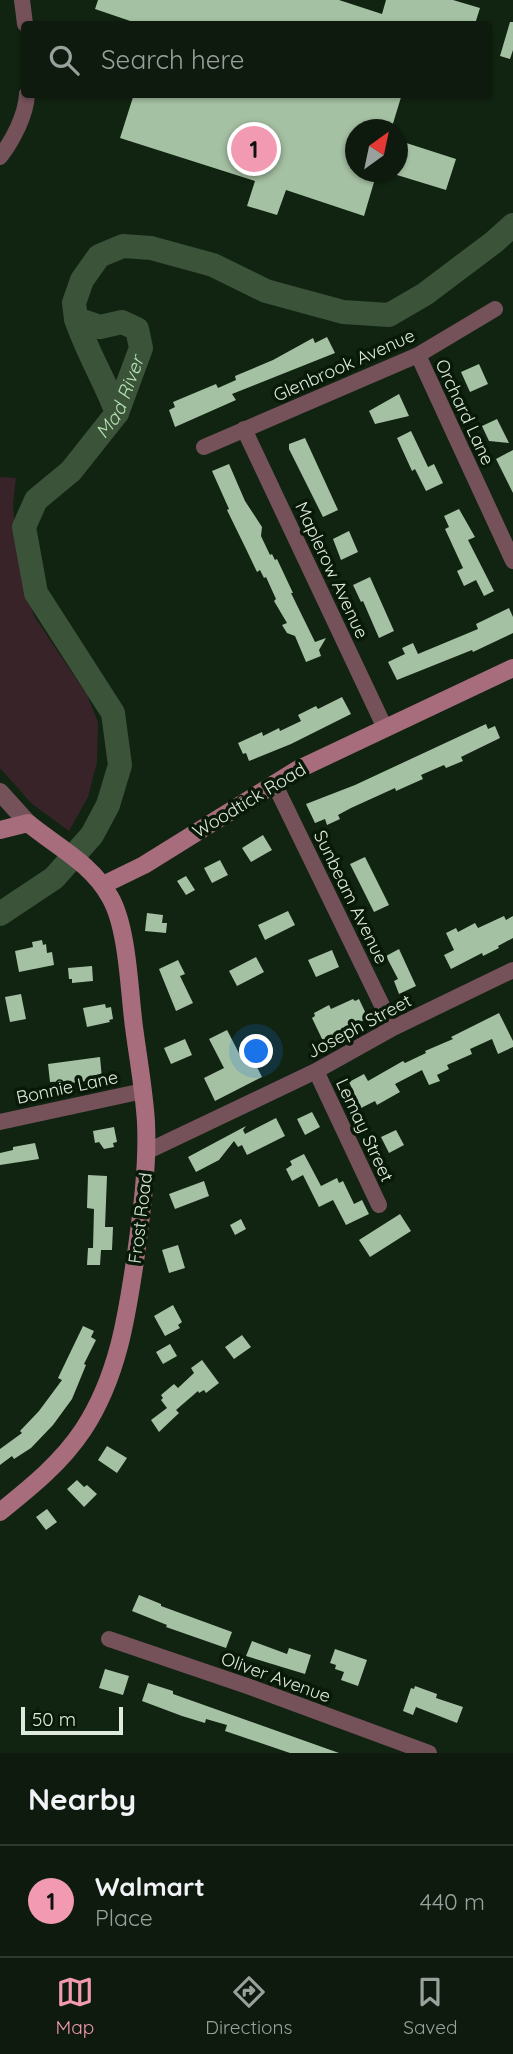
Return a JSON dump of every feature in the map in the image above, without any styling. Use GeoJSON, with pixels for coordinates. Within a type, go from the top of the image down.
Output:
{"type":"FeatureCollection","features":[{"type":"Feature","properties":{"kind":"main road","name":"Woodtick Road"},"geometry":{"type":"LineString","coordinates":[[103,885],[144,865],[274,783],[513,668]]}},
{"type":"Feature","properties":{"kind":"main road"},"geometry":{"type":"LineString","coordinates":[[0,830],[28,823],[86,865],[103,885]]}},
{"type":"Feature","properties":{"kind":"main road","name":"Frost Road"},"geometry":{"type":"LineString","coordinates":[[0,1512],[62,1458],[91,1418],[109,1382],[120,1346],[135,1264],[146,1152],[143,1091],[118,916],[103,885]]}},
{"type":"Feature","properties":{"kind":"street"},"geometry":{"type":"LineString","coordinates":[[22,0],[25,21]]}},
{"type":"Feature","properties":{"kind":"street"},"geometry":{"type":"LineString","coordinates":[[0,157],[26,107],[27,98]]}},
{"type":"Feature","properties":{"kind":"street","name":"Glenbrook Avenue"},"geometry":{"type":"LineString","coordinates":[[204,447],[418,355],[495,309]]}},
{"type":"Feature","properties":{"kind":"street","name":"Orchard Lane"},"geometry":{"type":"LineString","coordinates":[[418,355],[513,561]]}},
{"type":"Feature","properties":{"kind":"street","name":"Maplerow Avenue"},"geometry":{"type":"LineString","coordinates":[[244,429],[385,728]]}},
{"type":"Feature","properties":{"kind":"street","name":"Sunbeam Avenue"},"geometry":{"type":"LineString","coordinates":[[274,783],[393,1028]]}},
{"type":"Feature","properties":{"kind":"street"},"geometry":{"type":"LineString","coordinates":[[0,792],[28,823]]}},
{"type":"Feature","properties":{"kind":"street","name":"Joseph Street"},"geometry":{"type":"LineString","coordinates":[[146,1152],[316,1071],[393,1028],[513,970]]}},
{"type":"Feature","properties":{"kind":"street","name":"Lemay Street"},"geometry":{"type":"LineString","coordinates":[[316,1071],[379,1205]]}},
{"type":"Feature","properties":{"kind":"street","name":"Bonnie Lane"},"geometry":{"type":"LineString","coordinates":[[0,1122],[143,1091]]}},
{"type":"Feature","properties":{"kind":"street","name":"Oliver Avenue"},"geometry":{"type":"LineString","coordinates":[[109,1639],[250,1687],[429,1753]]}},
{"type":"Feature","properties":{"kind":"shaded area"},"geometry":{"type":"Polygon","coordinates":[[[0,477],[16,478],[13,505],[17,548],[34,616],[87,695],[98,722],[97,762],[88,797],[69,831],[32,804],[0,768],[0,477]]]}},
{"type":"Feature","properties":{"kind":"building"},"geometry":{"type":"Polygon","coordinates":[[[98,0],[339,0],[382,14],[386,0],[453,0],[480,8],[476,21],[130,21],[95,9],[98,0]]]}},
{"type":"Feature","properties":{"kind":"building"},"geometry":{"type":"Polygon","coordinates":[[[510,22],[513,22],[513,50],[510,59],[500,56],[510,22]]]}},
{"type":"Feature","properties":{"kind":"building"},"geometry":{"type":"Polygon","coordinates":[[[133,98],[401,98],[394,119],[345,119],[345,182],[374,182],[364,216],[286,190],[277,215],[247,206],[255,181],[120,138],[133,98]]]}},
{"type":"Feature","properties":{"kind":"building"},"geometry":{"type":"Polygon","coordinates":[[[408,144],[456,159],[446,190],[408,178],[408,144]]]}},
{"type":"Feature","properties":{"kind":"building"},"geometry":{"type":"Polygon","coordinates":[[[327,337],[335,353],[232,394],[236,400],[175,427],[169,410],[175,407],[173,402],[216,384],[218,388],[236,380],[235,376],[273,360],[313,338],[315,343],[327,337]]]}},
{"type":"Feature","properties":{"kind":"building"},"geometry":{"type":"Polygon","coordinates":[[[479,364],[488,384],[470,392],[461,372],[479,364]]]}},
{"type":"Feature","properties":{"kind":"building"},"geometry":{"type":"Polygon","coordinates":[[[399,394],[409,416],[375,424],[369,411],[399,394]]]}},
{"type":"Feature","properties":{"kind":"building"},"geometry":{"type":"Polygon","coordinates":[[[497,419],[509,443],[489,441],[482,426],[497,419]]]}},
{"type":"Feature","properties":{"kind":"building"},"geometry":{"type":"Polygon","coordinates":[[[411,431],[428,467],[434,464],[443,483],[426,491],[415,469],[412,471],[397,438],[411,431]]]}},
{"type":"Feature","properties":{"kind":"building"},"geometry":{"type":"Polygon","coordinates":[[[305,438],[338,510],[323,517],[289,449],[289,444],[305,438]]]}},
{"type":"Feature","properties":{"kind":"building"},"geometry":{"type":"Polygon","coordinates":[[[513,450],[513,493],[496,459],[513,450]]]}},
{"type":"Feature","properties":{"kind":"building"},"geometry":{"type":"Polygon","coordinates":[[[229,464],[245,501],[262,527],[261,536],[270,555],[277,559],[315,642],[326,638],[319,650],[321,656],[306,662],[295,636],[287,633],[282,625],[287,623],[274,601],[276,599],[266,577],[264,578],[260,570],[257,572],[227,510],[229,509],[212,471],[229,464]]]}},
{"type":"Feature","properties":{"kind":"building"},"geometry":{"type":"Polygon","coordinates":[[[459,509],[475,537],[468,540],[494,591],[484,596],[476,580],[464,586],[457,571],[463,568],[445,529],[449,527],[444,516],[459,509]]]}},
{"type":"Feature","properties":{"kind":"building"},"geometry":{"type":"Polygon","coordinates":[[[349,531],[358,552],[341,560],[333,539],[349,531]]]}},
{"type":"Feature","properties":{"kind":"building"},"geometry":{"type":"Polygon","coordinates":[[[370,577],[394,631],[379,638],[353,585],[370,577]]]}},
{"type":"Feature","properties":{"kind":"building"},"geometry":{"type":"Polygon","coordinates":[[[509,608],[513,617],[513,633],[473,652],[472,650],[397,680],[388,662],[405,654],[402,648],[413,643],[418,654],[478,629],[476,624],[509,608]]]}},
{"type":"Feature","properties":{"kind":"building"},"geometry":{"type":"Polygon","coordinates":[[[342,697],[351,714],[291,744],[249,761],[246,753],[243,754],[238,743],[262,732],[263,736],[279,728],[280,731],[301,721],[298,715],[342,697]]]}},
{"type":"Feature","properties":{"kind":"building"},"geometry":{"type":"Polygon","coordinates":[[[486,724],[488,729],[495,726],[500,738],[461,757],[463,761],[446,768],[444,765],[421,775],[423,779],[396,791],[395,788],[351,808],[338,815],[340,819],[327,825],[325,819],[315,823],[306,804],[355,785],[486,724]]]}},
{"type":"Feature","properties":{"kind":"building"},"geometry":{"type":"Polygon","coordinates":[[[263,835],[272,850],[251,862],[242,848],[263,835]]]}},
{"type":"Feature","properties":{"kind":"building"},"geometry":{"type":"Polygon","coordinates":[[[365,857],[389,905],[374,912],[350,864],[365,857]]]}},
{"type":"Feature","properties":{"kind":"building"},"geometry":{"type":"Polygon","coordinates":[[[220,860],[228,875],[212,883],[204,868],[220,860]]]}},
{"type":"Feature","properties":{"kind":"building"},"geometry":{"type":"Polygon","coordinates":[[[186,876],[195,890],[186,895],[177,881],[186,876]]]}},
{"type":"Feature","properties":{"kind":"building"},"geometry":{"type":"Polygon","coordinates":[[[288,911],[295,925],[265,940],[258,925],[288,911]]]}},
{"type":"Feature","properties":{"kind":"building"},"geometry":{"type":"Polygon","coordinates":[[[147,913],[163,915],[162,923],[167,923],[166,933],[145,931],[147,913]]]}},
{"type":"Feature","properties":{"kind":"building"},"geometry":{"type":"Polygon","coordinates":[[[504,916],[506,920],[513,916],[513,938],[483,956],[482,953],[451,969],[444,955],[454,950],[446,933],[456,928],[458,932],[475,923],[478,928],[504,916]]]}},
{"type":"Feature","properties":{"kind":"building"},"geometry":{"type":"Polygon","coordinates":[[[42,940],[43,945],[46,944],[47,953],[52,952],[54,965],[19,972],[15,951],[33,947],[32,942],[42,940]]]}},
{"type":"Feature","properties":{"kind":"building"},"geometry":{"type":"Polygon","coordinates":[[[399,949],[416,986],[399,994],[394,981],[398,979],[386,956],[399,949]]]}},
{"type":"Feature","properties":{"kind":"building"},"geometry":{"type":"Polygon","coordinates":[[[332,950],[339,967],[316,977],[308,960],[332,950]]]}},
{"type":"Feature","properties":{"kind":"building"},"geometry":{"type":"Polygon","coordinates":[[[256,957],[264,972],[237,986],[229,971],[256,957]]]}},
{"type":"Feature","properties":{"kind":"building"},"geometry":{"type":"Polygon","coordinates":[[[178,960],[185,974],[180,976],[193,1003],[176,1011],[159,969],[178,960]]]}},
{"type":"Feature","properties":{"kind":"building"},"geometry":{"type":"Polygon","coordinates":[[[92,966],[93,981],[72,983],[72,979],[69,979],[68,968],[92,966]]]}},
{"type":"Feature","properties":{"kind":"building"},"geometry":{"type":"Polygon","coordinates":[[[21,994],[26,1019],[10,1022],[5,997],[21,994]]]}},
{"type":"Feature","properties":{"kind":"building"},"geometry":{"type":"Polygon","coordinates":[[[359,999],[368,1018],[323,1041],[312,1018],[314,1013],[329,1005],[331,1009],[359,999]]]}},
{"type":"Feature","properties":{"kind":"building"},"geometry":{"type":"Polygon","coordinates":[[[105,1004],[106,1008],[111,1007],[113,1019],[87,1027],[83,1008],[105,1004]]]}},
{"type":"Feature","properties":{"kind":"building"},"geometry":{"type":"Polygon","coordinates":[[[499,1013],[513,1041],[513,1047],[498,1054],[492,1039],[470,1049],[472,1054],[447,1065],[449,1069],[437,1075],[440,1081],[429,1085],[422,1070],[395,1084],[400,1092],[377,1105],[375,1101],[361,1108],[349,1082],[364,1074],[368,1081],[499,1013]]]}},
{"type":"Feature","properties":{"kind":"building"},"geometry":{"type":"Polygon","coordinates":[[[227,1030],[242,1059],[251,1055],[262,1077],[215,1101],[204,1078],[224,1068],[209,1039],[227,1030]]]}},
{"type":"Feature","properties":{"kind":"building"},"geometry":{"type":"Polygon","coordinates":[[[185,1039],[192,1055],[171,1064],[164,1048],[185,1039]]]}},
{"type":"Feature","properties":{"kind":"building"},"geometry":{"type":"Polygon","coordinates":[[[100,1057],[102,1079],[71,1083],[50,1082],[48,1064],[100,1057]]]}},
{"type":"Feature","properties":{"kind":"building"},"geometry":{"type":"Polygon","coordinates":[[[312,1112],[320,1127],[305,1135],[297,1119],[312,1112]]]}},
{"type":"Feature","properties":{"kind":"building"},"geometry":{"type":"Polygon","coordinates":[[[276,1118],[285,1136],[247,1155],[242,1145],[238,1147],[234,1141],[219,1160],[196,1172],[188,1157],[246,1126],[243,1130],[245,1134],[276,1118]]]}},
{"type":"Feature","properties":{"kind":"building"},"geometry":{"type":"Polygon","coordinates":[[[114,1127],[117,1142],[113,1143],[114,1147],[104,1149],[99,1142],[95,1143],[93,1131],[114,1127]]]}},
{"type":"Feature","properties":{"kind":"building"},"geometry":{"type":"Polygon","coordinates":[[[396,1130],[404,1145],[389,1153],[381,1137],[396,1130]]]}},
{"type":"Feature","properties":{"kind":"building"},"geometry":{"type":"Polygon","coordinates":[[[35,1143],[39,1159],[0,1165],[0,1153],[13,1150],[13,1147],[35,1143]]]}},
{"type":"Feature","properties":{"kind":"building"},"geometry":{"type":"Polygon","coordinates":[[[304,1154],[321,1186],[337,1178],[339,1183],[343,1181],[354,1204],[362,1200],[369,1214],[346,1225],[333,1200],[319,1207],[303,1175],[292,1181],[286,1169],[292,1165],[290,1161],[304,1154]]]}},
{"type":"Feature","properties":{"kind":"building"},"geometry":{"type":"Polygon","coordinates":[[[88,1175],[107,1176],[105,1227],[113,1227],[112,1250],[101,1250],[100,1265],[87,1265],[88,1248],[93,1248],[94,1209],[87,1208],[88,1175]]]}},
{"type":"Feature","properties":{"kind":"building"},"geometry":{"type":"Polygon","coordinates":[[[204,1181],[209,1196],[175,1209],[169,1194],[204,1181]]]}},
{"type":"Feature","properties":{"kind":"building"},"geometry":{"type":"Polygon","coordinates":[[[400,1214],[411,1231],[370,1257],[359,1240],[400,1214]]]}},
{"type":"Feature","properties":{"kind":"building"},"geometry":{"type":"Polygon","coordinates":[[[241,1219],[246,1229],[235,1235],[230,1225],[241,1219]]]}},
{"type":"Feature","properties":{"kind":"building"},"geometry":{"type":"Polygon","coordinates":[[[178,1245],[185,1268],[169,1273],[162,1250],[178,1245]]]}},
{"type":"Feature","properties":{"kind":"building"},"geometry":{"type":"Polygon","coordinates":[[[173,1305],[182,1322],[178,1325],[180,1328],[165,1336],[154,1316],[173,1305]]]}},
{"type":"Feature","properties":{"kind":"building"},"geometry":{"type":"Polygon","coordinates":[[[83,1326],[94,1331],[91,1337],[96,1340],[72,1399],[53,1425],[31,1448],[14,1459],[12,1456],[0,1465],[0,1449],[22,1433],[20,1431],[62,1380],[58,1378],[83,1326]]]}},
{"type":"Feature","properties":{"kind":"building"},"geometry":{"type":"Polygon","coordinates":[[[242,1335],[251,1347],[234,1359],[225,1347],[242,1335]]]}},
{"type":"Feature","properties":{"kind":"building"},"geometry":{"type":"Polygon","coordinates":[[[170,1344],[177,1356],[163,1364],[156,1352],[170,1344]]]}},
{"type":"Feature","properties":{"kind":"building"},"geometry":{"type":"Polygon","coordinates":[[[202,1360],[219,1383],[206,1393],[204,1390],[199,1393],[198,1391],[176,1410],[179,1413],[159,1432],[151,1420],[167,1408],[161,1395],[174,1384],[178,1388],[194,1373],[191,1368],[202,1360]]]}},
{"type":"Feature","properties":{"kind":"building"},"geometry":{"type":"Polygon","coordinates":[[[107,1446],[127,1458],[117,1473],[98,1460],[107,1446]]]}},
{"type":"Feature","properties":{"kind":"building"},"geometry":{"type":"Polygon","coordinates":[[[77,1480],[97,1494],[84,1507],[67,1489],[77,1480]]]}},
{"type":"Feature","properties":{"kind":"building"},"geometry":{"type":"Polygon","coordinates":[[[47,1509],[57,1522],[46,1530],[36,1517],[47,1509]]]}},
{"type":"Feature","properties":{"kind":"building"},"geometry":{"type":"Polygon","coordinates":[[[139,1595],[232,1632],[226,1648],[166,1627],[167,1625],[132,1611],[139,1595]]]}},
{"type":"Feature","properties":{"kind":"building"},"geometry":{"type":"Polygon","coordinates":[[[252,1641],[287,1654],[289,1648],[311,1655],[305,1674],[246,1656],[252,1641]]]}},
{"type":"Feature","properties":{"kind":"building"},"geometry":{"type":"Polygon","coordinates":[[[335,1649],[367,1660],[358,1686],[341,1680],[344,1672],[335,1669],[336,1665],[330,1663],[335,1649]]]}},
{"type":"Feature","properties":{"kind":"building"},"geometry":{"type":"Polygon","coordinates":[[[105,1669],[129,1676],[123,1695],[99,1688],[105,1669]]]}},
{"type":"Feature","properties":{"kind":"building"},"geometry":{"type":"Polygon","coordinates":[[[148,1683],[339,1753],[290,1753],[225,1731],[227,1725],[206,1719],[205,1723],[182,1716],[142,1701],[148,1683]]]}},
{"type":"Feature","properties":{"kind":"building"},"geometry":{"type":"Polygon","coordinates":[[[415,1686],[437,1694],[436,1698],[463,1707],[457,1723],[416,1707],[413,1715],[403,1711],[411,1688],[414,1689],[415,1686]]]}},
{"type":"Feature","properties":{"kind":"waterway","name":"Mad River"},"geometry":{"type":"LineString","coordinates":[[0,914],[54,878],[92,835],[108,805],[120,765],[113,713],[36,593],[24,527],[36,500],[71,471],[117,413],[141,348],[137,329],[122,322],[100,327],[76,319],[74,303],[82,280],[99,256],[123,246],[151,248],[213,265],[266,291],[343,312],[389,315],[425,294],[513,225]]}},
{"type":"Feature","properties":{"kind":"waterway"},"geometry":{"type":"LineString","coordinates":[[76,319],[117,413]]}},
{"type":"Feature","properties":{"kind":"place","name":"Walmart"},"geometry":{"type":"Point","coordinates":[254,149]}}]}
